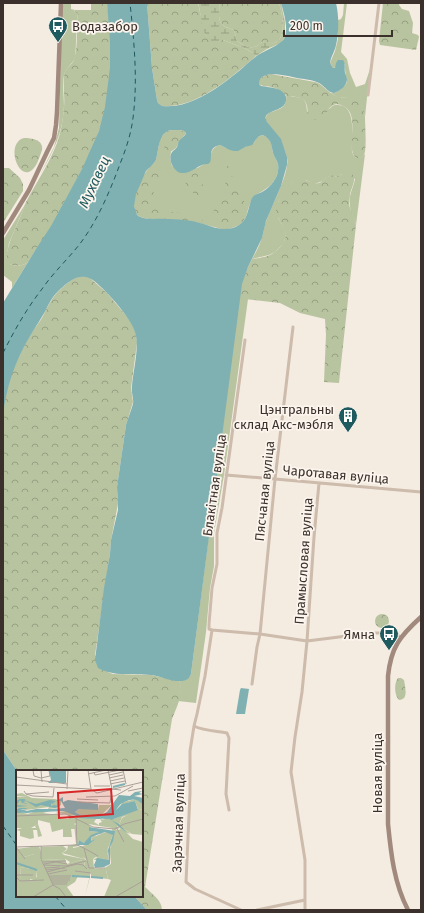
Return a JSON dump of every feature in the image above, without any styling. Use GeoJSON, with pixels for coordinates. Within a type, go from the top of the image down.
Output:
{"type":"FeatureCollection","features":[{"type":"Feature","properties":{"kind":"street"},"geometry":{"type":"LineString","coordinates":[[3,233],[32,184],[54,138],[57,112],[61,3]]}},
{"type":"Feature","properties":{"kind":"street"},"geometry":{"type":"LineString","coordinates":[[368,95],[379,3]]}},
{"type":"Feature","properties":{"kind":"street","name":"Пясчаная вуліца"},"geometry":{"type":"LineString","coordinates":[[252,684],[260,634],[275,479],[293,327]]}},
{"type":"Feature","properties":{"kind":"street","name":"Блакітная вуліца"},"geometry":{"type":"LineString","coordinates":[[194,726],[205,676],[212,630],[209,629],[209,624],[212,588],[217,564],[216,534],[221,514],[245,340]]}},
{"type":"Feature","properties":{"kind":"street","name":"Чаротавая вуліца"},"geometry":{"type":"LineString","coordinates":[[226,475],[421,492]]}},
{"type":"Feature","properties":{"kind":"street","name":"Прамысловая вуліца"},"geometry":{"type":"LineString","coordinates":[[305,910],[305,860],[291,772],[302,692],[307,641],[319,483]]}},
{"type":"Feature","properties":{"kind":"street","name":"Новая вуліца"},"geometry":{"type":"LineString","coordinates":[[408,910],[398,888],[394,871],[388,824],[388,676],[389,662],[392,652],[401,637],[421,617]]}},
{"type":"Feature","properties":{"kind":"street"},"geometry":{"type":"LineString","coordinates":[[212,630],[260,634],[307,641],[372,633],[393,633],[401,637]]}},
{"type":"Feature","properties":{"kind":"street"},"geometry":{"type":"LineString","coordinates":[[194,726],[228,733],[226,794],[229,810]]}},
{"type":"Feature","properties":{"kind":"street","name":"Зарэчная вуліца"},"geometry":{"type":"LineString","coordinates":[[194,726],[190,751],[190,793],[186,882],[195,889],[241,910]]}},
{"type":"Feature","properties":{"kind":"street"},"geometry":{"type":"LineString","coordinates":[[257,910],[305,900]]}},
{"type":"Feature","properties":{"kind":"green space"},"geometry":{"type":"Polygon","coordinates":[[[64,3],[71,3],[71,9],[75,10],[74,11],[78,14],[75,57],[64,75],[64,106],[62,125],[53,150],[40,175],[54,147],[59,128],[62,7],[64,3]]]}},
{"type":"Feature","properties":{"kind":"green space"},"geometry":{"type":"Polygon","coordinates":[[[91,3],[107,3],[109,17],[111,61],[109,90],[103,119],[87,160],[47,234],[26,264],[14,266],[6,262],[10,240],[26,202],[50,158],[60,134],[64,107],[64,74],[73,62],[76,48],[78,14],[74,11],[91,10],[91,3]]]}},
{"type":"Feature","properties":{"kind":"green space"},"geometry":{"type":"Polygon","coordinates":[[[147,3],[198,3],[206,36],[218,42],[223,40],[241,46],[256,56],[225,82],[200,97],[175,106],[162,106],[157,100],[152,68],[147,3]]]}},
{"type":"Feature","properties":{"kind":"green space"},"geometry":{"type":"Polygon","coordinates":[[[198,3],[220,3],[220,22],[225,27],[233,30],[238,42],[246,46],[253,47],[264,42],[274,43],[278,41],[283,31],[279,3],[281,3],[285,22],[285,37],[281,43],[256,56],[245,48],[223,40],[216,43],[211,42],[205,33],[198,3]]]}},
{"type":"Feature","properties":{"kind":"green space"},"geometry":{"type":"Polygon","coordinates":[[[220,3],[279,3],[283,25],[281,36],[278,41],[274,43],[262,42],[255,47],[248,47],[238,42],[233,30],[224,26],[220,22],[220,3]]]}},
{"type":"Feature","properties":{"kind":"green space"},"geometry":{"type":"Polygon","coordinates":[[[344,3],[347,3],[341,52],[347,59],[350,73],[356,87],[365,84],[370,69],[365,117],[361,105],[347,98],[337,97],[331,93],[340,90],[347,82],[345,64],[336,63],[336,67],[333,68],[330,63],[338,39],[338,20],[341,19],[343,15],[344,3]]]}},
{"type":"Feature","properties":{"kind":"green space"},"geometry":{"type":"Polygon","coordinates":[[[383,3],[399,3],[402,9],[409,11],[413,23],[412,33],[418,35],[419,37],[416,50],[380,45],[379,41],[383,3]]]}},
{"type":"Feature","properties":{"kind":"green space"},"geometry":{"type":"Polygon","coordinates":[[[271,74],[315,82],[336,96],[357,100],[362,107],[365,117],[366,136],[365,152],[363,157],[356,158],[353,153],[352,122],[351,115],[347,109],[337,104],[330,107],[320,120],[312,120],[308,117],[307,106],[304,100],[287,96],[272,87],[259,84],[261,78],[271,74]]]}},
{"type":"Feature","properties":{"kind":"green space"},"geometry":{"type":"Polygon","coordinates":[[[286,95],[303,99],[307,106],[307,112],[327,110],[337,105],[344,106],[348,110],[351,116],[352,124],[352,152],[356,158],[362,157],[365,154],[356,225],[351,211],[350,202],[350,196],[355,179],[342,174],[339,176],[329,176],[323,181],[317,183],[312,183],[306,180],[292,182],[278,202],[278,218],[285,229],[286,234],[283,244],[275,252],[269,255],[252,259],[260,243],[266,221],[286,171],[287,158],[285,151],[278,137],[266,120],[267,115],[284,105],[286,95]]]}},
{"type":"Feature","properties":{"kind":"green space"},"geometry":{"type":"Polygon","coordinates":[[[170,130],[183,130],[186,134],[176,148],[169,153],[166,152],[162,139],[164,134],[170,130]]]}},
{"type":"Feature","properties":{"kind":"green space"},"geometry":{"type":"Polygon","coordinates":[[[162,135],[171,152],[170,158],[172,166],[191,171],[205,163],[214,148],[217,146],[220,145],[226,148],[245,147],[254,143],[257,137],[263,135],[271,142],[273,154],[278,164],[277,176],[270,185],[252,199],[246,217],[224,229],[195,222],[168,219],[148,219],[149,167],[156,160],[162,135]]]}},
{"type":"Feature","properties":{"kind":"green space"},"geometry":{"type":"Polygon","coordinates":[[[24,138],[38,141],[42,146],[37,164],[32,170],[27,172],[22,171],[18,166],[14,153],[18,141],[24,138]]]}},
{"type":"Feature","properties":{"kind":"green space"},"geometry":{"type":"Polygon","coordinates":[[[151,166],[157,172],[159,177],[158,183],[152,195],[151,201],[153,206],[160,210],[200,216],[203,219],[201,223],[176,219],[148,219],[137,215],[134,206],[135,196],[142,179],[151,166]]]}},
{"type":"Feature","properties":{"kind":"green space"},"geometry":{"type":"Polygon","coordinates":[[[225,166],[228,166],[233,178],[239,185],[246,215],[242,222],[233,228],[222,229],[213,224],[211,219],[215,208],[216,199],[226,186],[223,175],[223,169],[225,166]]]}},
{"type":"Feature","properties":{"kind":"green space"},"geometry":{"type":"Polygon","coordinates":[[[3,168],[9,168],[20,178],[23,184],[23,191],[3,223],[3,168]]]}},
{"type":"Feature","properties":{"kind":"green space"},"geometry":{"type":"Polygon","coordinates":[[[196,168],[198,170],[198,178],[202,183],[206,194],[205,200],[199,199],[186,185],[186,174],[196,168]]]}},
{"type":"Feature","properties":{"kind":"green space"},"geometry":{"type":"Polygon","coordinates":[[[346,172],[350,173],[354,177],[349,204],[356,225],[339,383],[324,382],[326,335],[325,319],[300,313],[280,303],[244,299],[240,295],[240,290],[244,276],[252,259],[270,255],[284,242],[286,235],[278,217],[276,208],[281,196],[290,184],[299,179],[312,183],[319,183],[330,175],[338,176],[346,172]]]}},
{"type":"Feature","properties":{"kind":"green space"},"geometry":{"type":"Polygon","coordinates":[[[26,203],[9,243],[6,259],[9,264],[14,266],[20,266],[28,262],[12,288],[12,282],[3,275],[3,240],[26,203]]]}},
{"type":"Feature","properties":{"kind":"green space"},"geometry":{"type":"Polygon","coordinates":[[[77,277],[89,277],[107,293],[130,320],[136,333],[137,343],[131,388],[133,402],[126,425],[117,487],[118,504],[111,540],[95,655],[108,672],[113,674],[151,675],[179,681],[181,685],[179,700],[172,719],[145,887],[158,900],[162,906],[162,910],[147,910],[135,897],[143,897],[143,770],[16,770],[3,750],[3,416],[7,388],[19,356],[50,303],[64,286],[77,277]]]}},
{"type":"Feature","properties":{"kind":"green space"},"geometry":{"type":"Polygon","coordinates":[[[240,292],[243,297],[248,299],[224,475],[214,533],[214,566],[196,703],[178,701],[181,689],[179,681],[183,681],[191,674],[240,292]]]}},
{"type":"Feature","properties":{"kind":"green space"},"geometry":{"type":"Polygon","coordinates":[[[379,614],[385,614],[389,618],[389,624],[385,628],[379,628],[375,624],[375,618],[379,614]]]}},
{"type":"Feature","properties":{"kind":"green space"},"geometry":{"type":"Polygon","coordinates":[[[398,678],[404,680],[405,689],[404,698],[399,700],[395,689],[398,678]]]}},
{"type":"Feature","properties":{"kind":"water","name":"Мухавец"},"geometry":{"type":"Polygon","coordinates":[[[107,3],[147,3],[152,68],[157,100],[162,106],[172,106],[193,101],[203,96],[231,78],[258,55],[276,46],[282,41],[284,39],[286,26],[281,3],[336,3],[338,35],[330,63],[333,68],[335,68],[338,60],[343,60],[347,79],[343,88],[334,93],[314,81],[275,74],[264,76],[260,79],[259,84],[261,86],[278,89],[284,93],[286,97],[286,102],[282,107],[268,114],[266,117],[267,122],[281,139],[287,157],[287,165],[281,186],[266,221],[262,238],[248,267],[242,284],[191,674],[186,680],[183,681],[174,681],[151,675],[110,673],[98,668],[95,660],[111,540],[118,510],[117,487],[126,425],[133,404],[132,389],[137,344],[135,332],[126,316],[109,295],[94,281],[87,277],[76,278],[63,287],[52,299],[25,345],[16,365],[6,395],[3,416],[3,303],[51,226],[82,169],[99,131],[105,107],[110,68],[110,41],[107,3]],[[170,130],[161,138],[156,160],[146,171],[136,194],[134,206],[137,215],[147,219],[175,219],[192,221],[221,229],[236,227],[242,223],[246,217],[252,198],[269,187],[278,173],[278,164],[273,154],[270,141],[263,135],[257,138],[252,145],[238,151],[230,150],[220,145],[215,147],[211,152],[211,160],[208,164],[185,173],[181,173],[177,171],[170,160],[171,153],[186,134],[182,130],[170,130]]]}},
{"type":"Feature","properties":{"kind":"water"},"geometry":{"type":"Polygon","coordinates":[[[241,688],[249,689],[245,714],[236,714],[240,690],[241,688]]]}},
{"type":"Feature","properties":{"kind":"water"},"geometry":{"type":"Polygon","coordinates":[[[3,750],[16,770],[16,897],[135,897],[147,910],[3,910],[3,750]]]}},
{"type":"Feature","properties":{"kind":"ferry route"},"geometry":{"type":"LineString","coordinates":[[3,353],[31,304],[51,277],[86,236],[107,195],[124,153],[130,136],[135,89],[134,46],[130,3]]}},
{"type":"Feature","properties":{"kind":"ferry route"},"geometry":{"type":"LineString","coordinates":[[3,826],[16,845]]}},
{"type":"Feature","properties":{"kind":"ferry route"},"geometry":{"type":"LineString","coordinates":[[56,897],[67,910]]}},
{"type":"Feature","properties":{"kind":"place","name":"Водазабор"},"geometry":{"type":"Point","coordinates":[58,43]}},
{"type":"Feature","properties":{"kind":"place","name":"Цэнтральны склад Акс-мэбля"},"geometry":{"type":"Point","coordinates":[348,433]}},
{"type":"Feature","properties":{"kind":"place","name":"Ямна"},"geometry":{"type":"Point","coordinates":[389,651]}}]}
